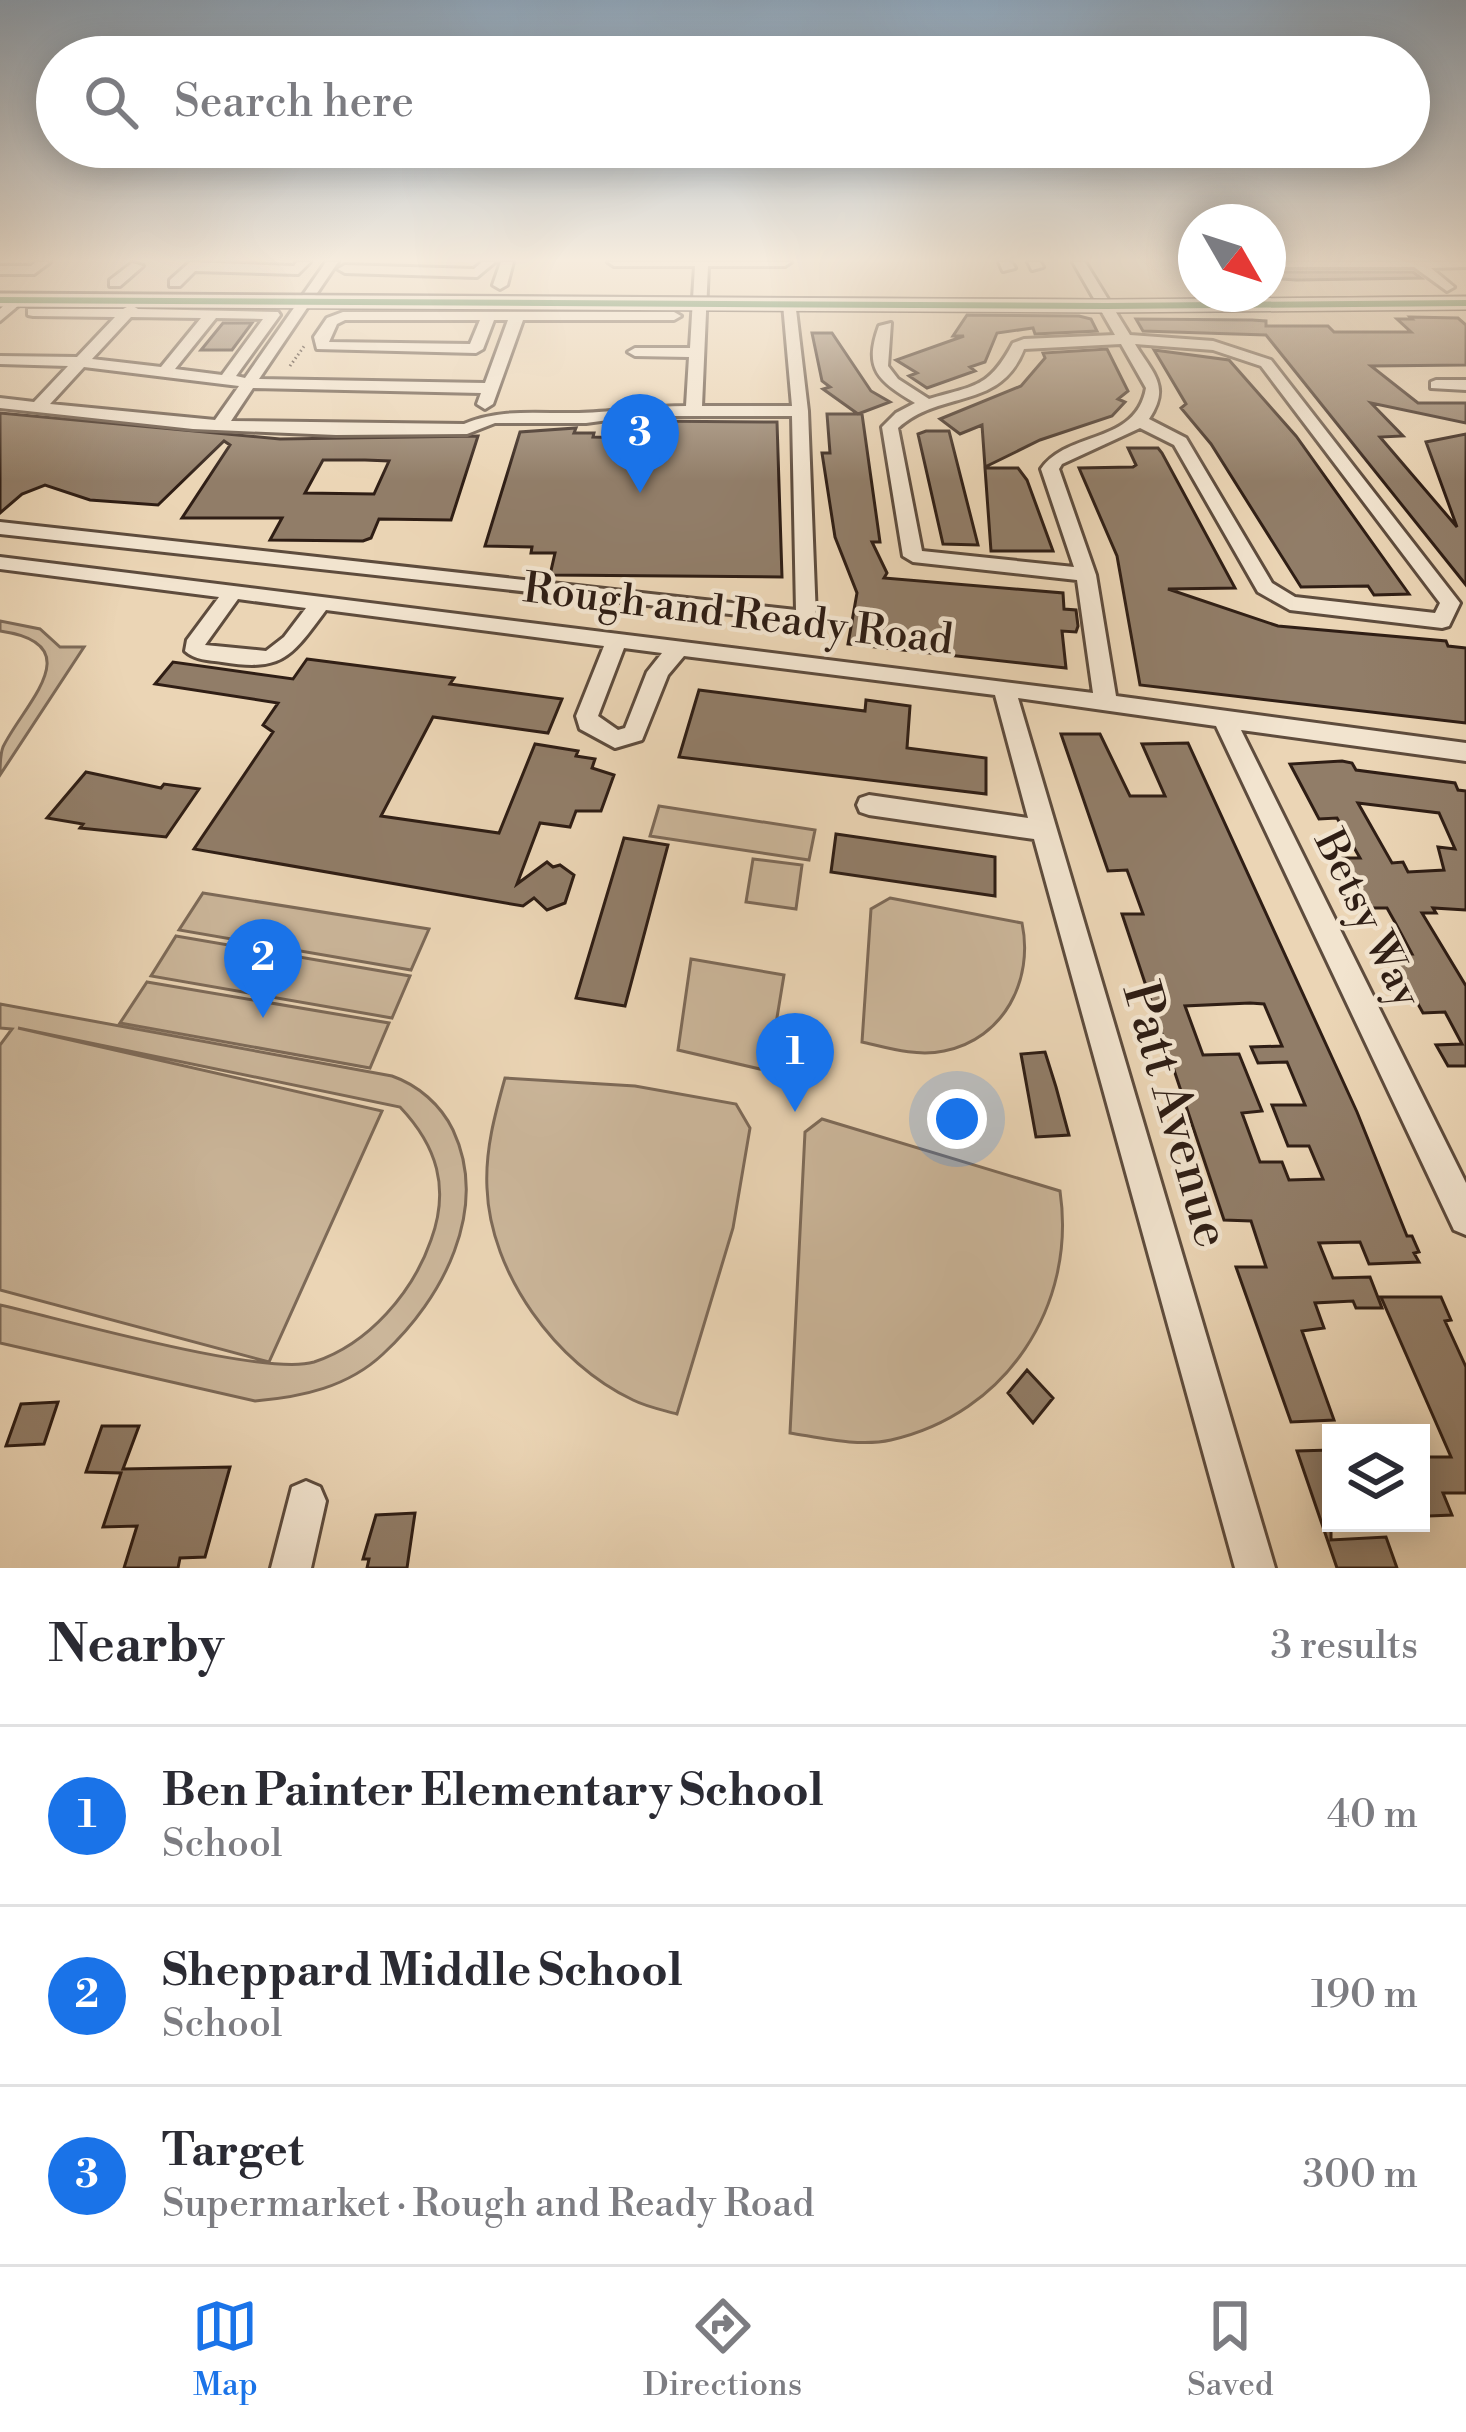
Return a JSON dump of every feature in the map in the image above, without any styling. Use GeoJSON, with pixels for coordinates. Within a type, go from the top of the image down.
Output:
{"type":"FeatureCollection","features":[{"type":"Feature","properties":{"kind":"street"},"geometry":{"type":"LineString","coordinates":[[38,407],[107,335]]}},
{"type":"Feature","properties":{"kind":"street"},"geometry":{"type":"LineString","coordinates":[[171,366],[195,335]]}},
{"type":"Feature","properties":{"kind":"street"},"geometry":{"type":"LineString","coordinates":[[228,377],[259,335]]}},
{"type":"Feature","properties":{"kind":"street"},"geometry":{"type":"LineString","coordinates":[[219,426],[286,335]]}},
{"type":"Feature","properties":{"kind":"street"},"geometry":{"type":"LineString","coordinates":[[240,427],[297,335]]}},
{"type":"Feature","properties":{"kind":"street"},"geometry":{"type":"LineString","coordinates":[[322,335],[322,346],[501,359]]}},
{"type":"Feature","properties":{"kind":"street"},"geometry":{"type":"LineString","coordinates":[[389,387],[416,335]]}},
{"type":"Feature","properties":{"kind":"street"},"geometry":{"type":"LineString","coordinates":[[407,353],[476,349],[481,335]]}},
{"type":"Feature","properties":{"kind":"street"},"geometry":{"type":"LineString","coordinates":[[478,426],[510,335]]}},
{"type":"Feature","properties":{"kind":"street"},"geometry":{"type":"LineString","coordinates":[[694,412],[698,335]]}},
{"type":"Feature","properties":{"kind":"street"},"geometry":{"type":"LineString","coordinates":[[0,528],[806,618],[793,335]]}},
{"type":"Feature","properties":{"kind":"street"},"geometry":{"type":"LineString","coordinates":[[883,335],[877,357],[885,377],[927,404]]}},
{"type":"Feature","properties":{"kind":"street"},"geometry":{"type":"LineString","coordinates":[[1106,704],[1087,575],[1050,469],[1056,460],[1142,422],[1154,406],[1154,388],[1122,335]]}},
{"type":"Feature","properties":{"kind":"street"},"geometry":{"type":"LineString","coordinates":[[1087,575],[913,556],[890,427],[927,404],[991,382],[1005,373],[1018,346],[1029,342],[1207,344],[1251,355],[1266,363],[1450,603],[1442,621],[1290,603],[1265,587],[1180,442],[1142,422]]}},
{"type":"Feature","properties":{"kind":"street"},"geometry":{"type":"LineString","coordinates":[[635,352],[697,353]]}},
{"type":"Feature","properties":{"kind":"street"},"geometry":{"type":"LineString","coordinates":[[0,360],[171,366],[240,363]]}},
{"type":"Feature","properties":{"kind":"street"},"geometry":{"type":"LineString","coordinates":[[171,366],[268,385],[490,388]]}},
{"type":"Feature","properties":{"kind":"street"},"geometry":{"type":"LineString","coordinates":[[1436,385],[1466,385]]}},
{"type":"Feature","properties":{"kind":"street"},"geometry":{"type":"LineString","coordinates":[[0,403],[219,426],[444,430],[478,426],[492,418],[800,411]]}},
{"type":"Feature","properties":{"kind":"street","name":"Rough and Ready Road"},"geometry":{"type":"LineString","coordinates":[[0,563],[1466,752]]}},
{"type":"Feature","properties":{"kind":"street"},"geometry":{"type":"LineString","coordinates":[[233,592],[194,645],[196,651],[269,661],[282,655],[321,603]]}},
{"type":"Feature","properties":{"kind":"street"},"geometry":{"type":"LineString","coordinates":[[617,639],[587,716],[588,723],[615,739],[634,734],[658,672],[679,647]]}},
{"type":"Feature","properties":{"kind":"street","name":"Patt Avenue"},"geometry":{"type":"LineString","coordinates":[[1004,689],[1255,1568]]}},
{"type":"Feature","properties":{"kind":"street","name":"Betsy Way"},"geometry":{"type":"LineString","coordinates":[[1225,722],[1466,1218]]}},
{"type":"Feature","properties":{"kind":"street"},"geometry":{"type":"LineString","coordinates":[[869,805],[1044,830]]}},
{"type":"Feature","properties":{"kind":"street"},"geometry":{"type":"LineString","coordinates":[[291,1568],[306,1501]]}},
{"type":"Feature","properties":{"kind":"shaded area"},"geometry":{"type":"Polygon","coordinates":[[[0,621],[40,629],[60,647],[84,647],[0,775],[3,747],[44,678],[47,662],[43,649],[28,638],[0,631],[0,621]]]}},
{"type":"Feature","properties":{"kind":"shaded area"},"geometry":{"type":"Polygon","coordinates":[[[659,806],[815,830],[809,860],[650,836],[659,806]]]}},
{"type":"Feature","properties":{"kind":"shaded area"},"geometry":{"type":"Polygon","coordinates":[[[753,859],[802,865],[796,909],[746,902],[753,859]]]}},
{"type":"Feature","properties":{"kind":"shaded area"},"geometry":{"type":"Polygon","coordinates":[[[203,893],[429,929],[411,970],[179,930],[203,893]]]}},
{"type":"Feature","properties":{"kind":"shaded area"},"geometry":{"type":"Polygon","coordinates":[[[890,898],[1022,923],[1025,944],[1018,985],[1010,1004],[983,1034],[934,1053],[862,1042],[871,909],[890,898]]]}},
{"type":"Feature","properties":{"kind":"shaded area"},"geometry":{"type":"Polygon","coordinates":[[[176,936],[410,976],[392,1018],[151,976],[176,936]]]}},
{"type":"Feature","properties":{"kind":"shaded area"},"geometry":{"type":"Polygon","coordinates":[[[691,959],[784,975],[770,1060],[760,1069],[678,1050],[691,959]]]}},
{"type":"Feature","properties":{"kind":"shaded area"},"geometry":{"type":"Polygon","coordinates":[[[147,982],[389,1023],[370,1068],[120,1023],[147,982]]]}},
{"type":"Feature","properties":{"kind":"shaded area"},"geometry":{"type":"Polygon","coordinates":[[[0,1004],[392,1076],[420,1090],[453,1130],[466,1191],[454,1251],[441,1280],[405,1332],[369,1365],[340,1382],[290,1397],[255,1401],[0,1343],[0,1305],[209,1354],[253,1361],[289,1364],[314,1362],[353,1343],[401,1297],[431,1240],[439,1185],[423,1137],[400,1107],[18,1028],[382,1111],[269,1362],[0,1290],[0,1045],[12,1029],[0,1028],[0,1004]]]}},
{"type":"Feature","properties":{"kind":"shaded area"},"geometry":{"type":"Polygon","coordinates":[[[505,1078],[635,1086],[736,1104],[750,1128],[733,1228],[677,1414],[633,1400],[578,1364],[554,1340],[514,1283],[500,1252],[487,1188],[489,1146],[505,1078]]]}},
{"type":"Feature","properties":{"kind":"shaded area"},"geometry":{"type":"Polygon","coordinates":[[[822,1119],[1060,1191],[1057,1275],[1025,1349],[968,1406],[932,1427],[891,1440],[853,1442],[790,1433],[805,1132],[822,1119]]]}},
{"type":"Feature","properties":{"kind":"building"},"geometry":{"type":"Polygon","coordinates":[[[213,335],[243,335],[232,350],[201,350],[213,335]]]}},
{"type":"Feature","properties":{"kind":"building"},"geometry":{"type":"Polygon","coordinates":[[[812,335],[833,335],[871,391],[890,402],[858,414],[823,389],[830,387],[822,381],[812,335]]]}},
{"type":"Feature","properties":{"kind":"building"},"geometry":{"type":"Polygon","coordinates":[[[996,335],[985,362],[970,367],[975,371],[927,388],[909,376],[917,373],[896,360],[964,336],[953,336],[996,335]]]}},
{"type":"Feature","properties":{"kind":"building"},"geometry":{"type":"Polygon","coordinates":[[[1266,335],[1466,335],[1466,365],[1371,366],[1418,403],[1466,403],[1466,423],[1371,403],[1403,436],[1380,437],[1457,527],[1426,442],[1466,434],[1466,585],[1266,335]]]}},
{"type":"Feature","properties":{"kind":"building"},"geometry":{"type":"Polygon","coordinates":[[[1107,349],[1128,391],[1118,399],[1125,402],[1112,416],[1040,440],[985,467],[982,425],[960,434],[940,419],[1021,386],[1045,358],[1043,353],[1107,349]]]}},
{"type":"Feature","properties":{"kind":"building"},"geometry":{"type":"Polygon","coordinates":[[[1154,350],[1229,360],[1296,436],[1409,594],[1374,595],[1368,586],[1301,587],[1211,444],[1181,408],[1186,404],[1154,350]]]}},
{"type":"Feature","properties":{"kind":"building"},"geometry":{"type":"Polygon","coordinates":[[[0,413],[280,439],[478,436],[451,520],[379,519],[371,538],[363,541],[270,540],[282,518],[182,518],[230,445],[224,441],[158,505],[90,500],[45,485],[22,494],[0,513],[0,413]],[[323,460],[305,493],[374,494],[389,461],[323,460]]]}},
{"type":"Feature","properties":{"kind":"building"},"geometry":{"type":"Polygon","coordinates":[[[827,414],[862,414],[880,542],[872,542],[887,573],[884,578],[1063,593],[1064,609],[1076,610],[1078,626],[1076,632],[1062,631],[1066,668],[848,644],[857,593],[835,537],[822,453],[830,453],[827,414]]]}},
{"type":"Feature","properties":{"kind":"building"},"geometry":{"type":"Polygon","coordinates":[[[644,421],[777,422],[782,577],[550,575],[555,553],[531,553],[532,547],[485,546],[520,432],[576,428],[574,433],[594,433],[593,437],[641,438],[644,421]]]}},
{"type":"Feature","properties":{"kind":"building"},"geometry":{"type":"Polygon","coordinates":[[[949,431],[978,545],[943,544],[918,434],[949,431]]]}},
{"type":"Feature","properties":{"kind":"building"},"geometry":{"type":"Polygon","coordinates":[[[1128,448],[1158,448],[1162,453],[1235,588],[1168,589],[1278,626],[1446,641],[1448,646],[1466,648],[1466,723],[1140,685],[1117,556],[1079,468],[1133,467],[1128,448]]]}},
{"type":"Feature","properties":{"kind":"building"},"geometry":{"type":"Polygon","coordinates":[[[985,468],[1018,468],[1027,480],[1053,551],[991,551],[985,468]]]}},
{"type":"Feature","properties":{"kind":"building"},"geometry":{"type":"Polygon","coordinates":[[[307,659],[454,678],[450,684],[562,699],[548,733],[433,717],[381,816],[499,833],[535,744],[578,751],[576,756],[595,759],[592,768],[614,775],[601,811],[576,811],[570,827],[540,823],[517,884],[547,862],[560,865],[574,875],[565,903],[547,910],[534,898],[523,906],[194,849],[273,732],[263,725],[278,703],[155,684],[173,662],[293,679],[307,659]]]}},
{"type":"Feature","properties":{"kind":"building"},"geometry":{"type":"Polygon","coordinates":[[[699,690],[865,711],[866,700],[910,706],[907,748],[986,758],[986,794],[679,757],[699,690]]]}},
{"type":"Feature","properties":{"kind":"building"},"geometry":{"type":"Polygon","coordinates":[[[1061,734],[1100,734],[1130,796],[1165,796],[1142,744],[1188,743],[1357,1112],[1407,1236],[1412,1236],[1419,1252],[1414,1253],[1419,1262],[1369,1264],[1360,1242],[1319,1243],[1333,1278],[1370,1277],[1382,1308],[1356,1308],[1353,1301],[1315,1303],[1324,1328],[1302,1331],[1334,1420],[1291,1422],[1236,1267],[1266,1267],[1251,1221],[1224,1220],[1122,914],[1143,914],[1127,870],[1108,871],[1061,734]],[[1264,1004],[1185,1006],[1203,1055],[1239,1054],[1262,1111],[1242,1113],[1260,1162],[1282,1162],[1289,1180],[1323,1179],[1309,1146],[1288,1146],[1272,1105],[1305,1105],[1287,1062],[1258,1063],[1251,1047],[1282,1046],[1264,1004]]]}},
{"type":"Feature","properties":{"kind":"building"},"geometry":{"type":"Polygon","coordinates":[[[1342,761],[1352,763],[1356,770],[1455,783],[1458,790],[1466,791],[1466,910],[1433,908],[1436,913],[1422,913],[1466,986],[1466,1066],[1448,1066],[1436,1045],[1462,1044],[1445,1012],[1423,1013],[1390,954],[1412,954],[1396,924],[1387,908],[1367,908],[1340,858],[1360,858],[1337,818],[1319,819],[1290,764],[1342,761]],[[1358,803],[1392,863],[1403,862],[1408,872],[1444,870],[1438,847],[1455,849],[1439,813],[1358,803]]]}},
{"type":"Feature","properties":{"kind":"building"},"geometry":{"type":"Polygon","coordinates":[[[86,772],[161,788],[164,784],[199,789],[166,837],[80,828],[83,824],[47,818],[86,772]]]}},
{"type":"Feature","properties":{"kind":"building"},"geometry":{"type":"Polygon","coordinates":[[[836,834],[995,857],[995,896],[831,872],[836,834]]]}},
{"type":"Feature","properties":{"kind":"building"},"geometry":{"type":"Polygon","coordinates":[[[624,838],[668,845],[625,1006],[576,998],[624,838]]]}},
{"type":"Feature","properties":{"kind":"building"},"geometry":{"type":"Polygon","coordinates":[[[1045,1052],[1069,1135],[1036,1137],[1021,1054],[1045,1052]]]}},
{"type":"Feature","properties":{"kind":"building"},"geometry":{"type":"Polygon","coordinates":[[[1381,1297],[1441,1297],[1451,1320],[1445,1321],[1466,1367],[1466,1493],[1443,1493],[1452,1515],[1430,1516],[1430,1457],[1451,1457],[1381,1297]]]}},
{"type":"Feature","properties":{"kind":"building"},"geometry":{"type":"Polygon","coordinates":[[[1027,1370],[1053,1398],[1033,1423],[1008,1393],[1027,1370]]]}},
{"type":"Feature","properties":{"kind":"building"},"geometry":{"type":"Polygon","coordinates":[[[58,1402],[44,1444],[6,1446],[21,1404],[58,1402]]]}},
{"type":"Feature","properties":{"kind":"building"},"geometry":{"type":"Polygon","coordinates":[[[102,1426],[139,1426],[123,1469],[230,1467],[205,1557],[180,1558],[178,1568],[124,1568],[137,1526],[103,1527],[121,1473],[86,1472],[102,1426]]]}},
{"type":"Feature","properties":{"kind":"building"},"geometry":{"type":"Polygon","coordinates":[[[1322,1450],[1322,1524],[1297,1451],[1322,1450]]]}},
{"type":"Feature","properties":{"kind":"building"},"geometry":{"type":"Polygon","coordinates":[[[415,1513],[407,1568],[367,1568],[369,1559],[363,1559],[376,1515],[415,1513]]]}},
{"type":"Feature","properties":{"kind":"building"},"geometry":{"type":"Polygon","coordinates":[[[1325,1532],[1331,1532],[1331,1540],[1386,1537],[1397,1568],[1337,1568],[1325,1532]]]}},
{"type":"Feature","properties":{"kind":"place","name":"Target"},"geometry":{"type":"Point","coordinates":[640,493]}},
{"type":"Feature","properties":{"kind":"place","name":"Sheppard Middle School"},"geometry":{"type":"Point","coordinates":[263,1018]}},
{"type":"Feature","properties":{"kind":"place","name":"Ben Painter Elementary School"},"geometry":{"type":"Point","coordinates":[795,1112]}}]}
